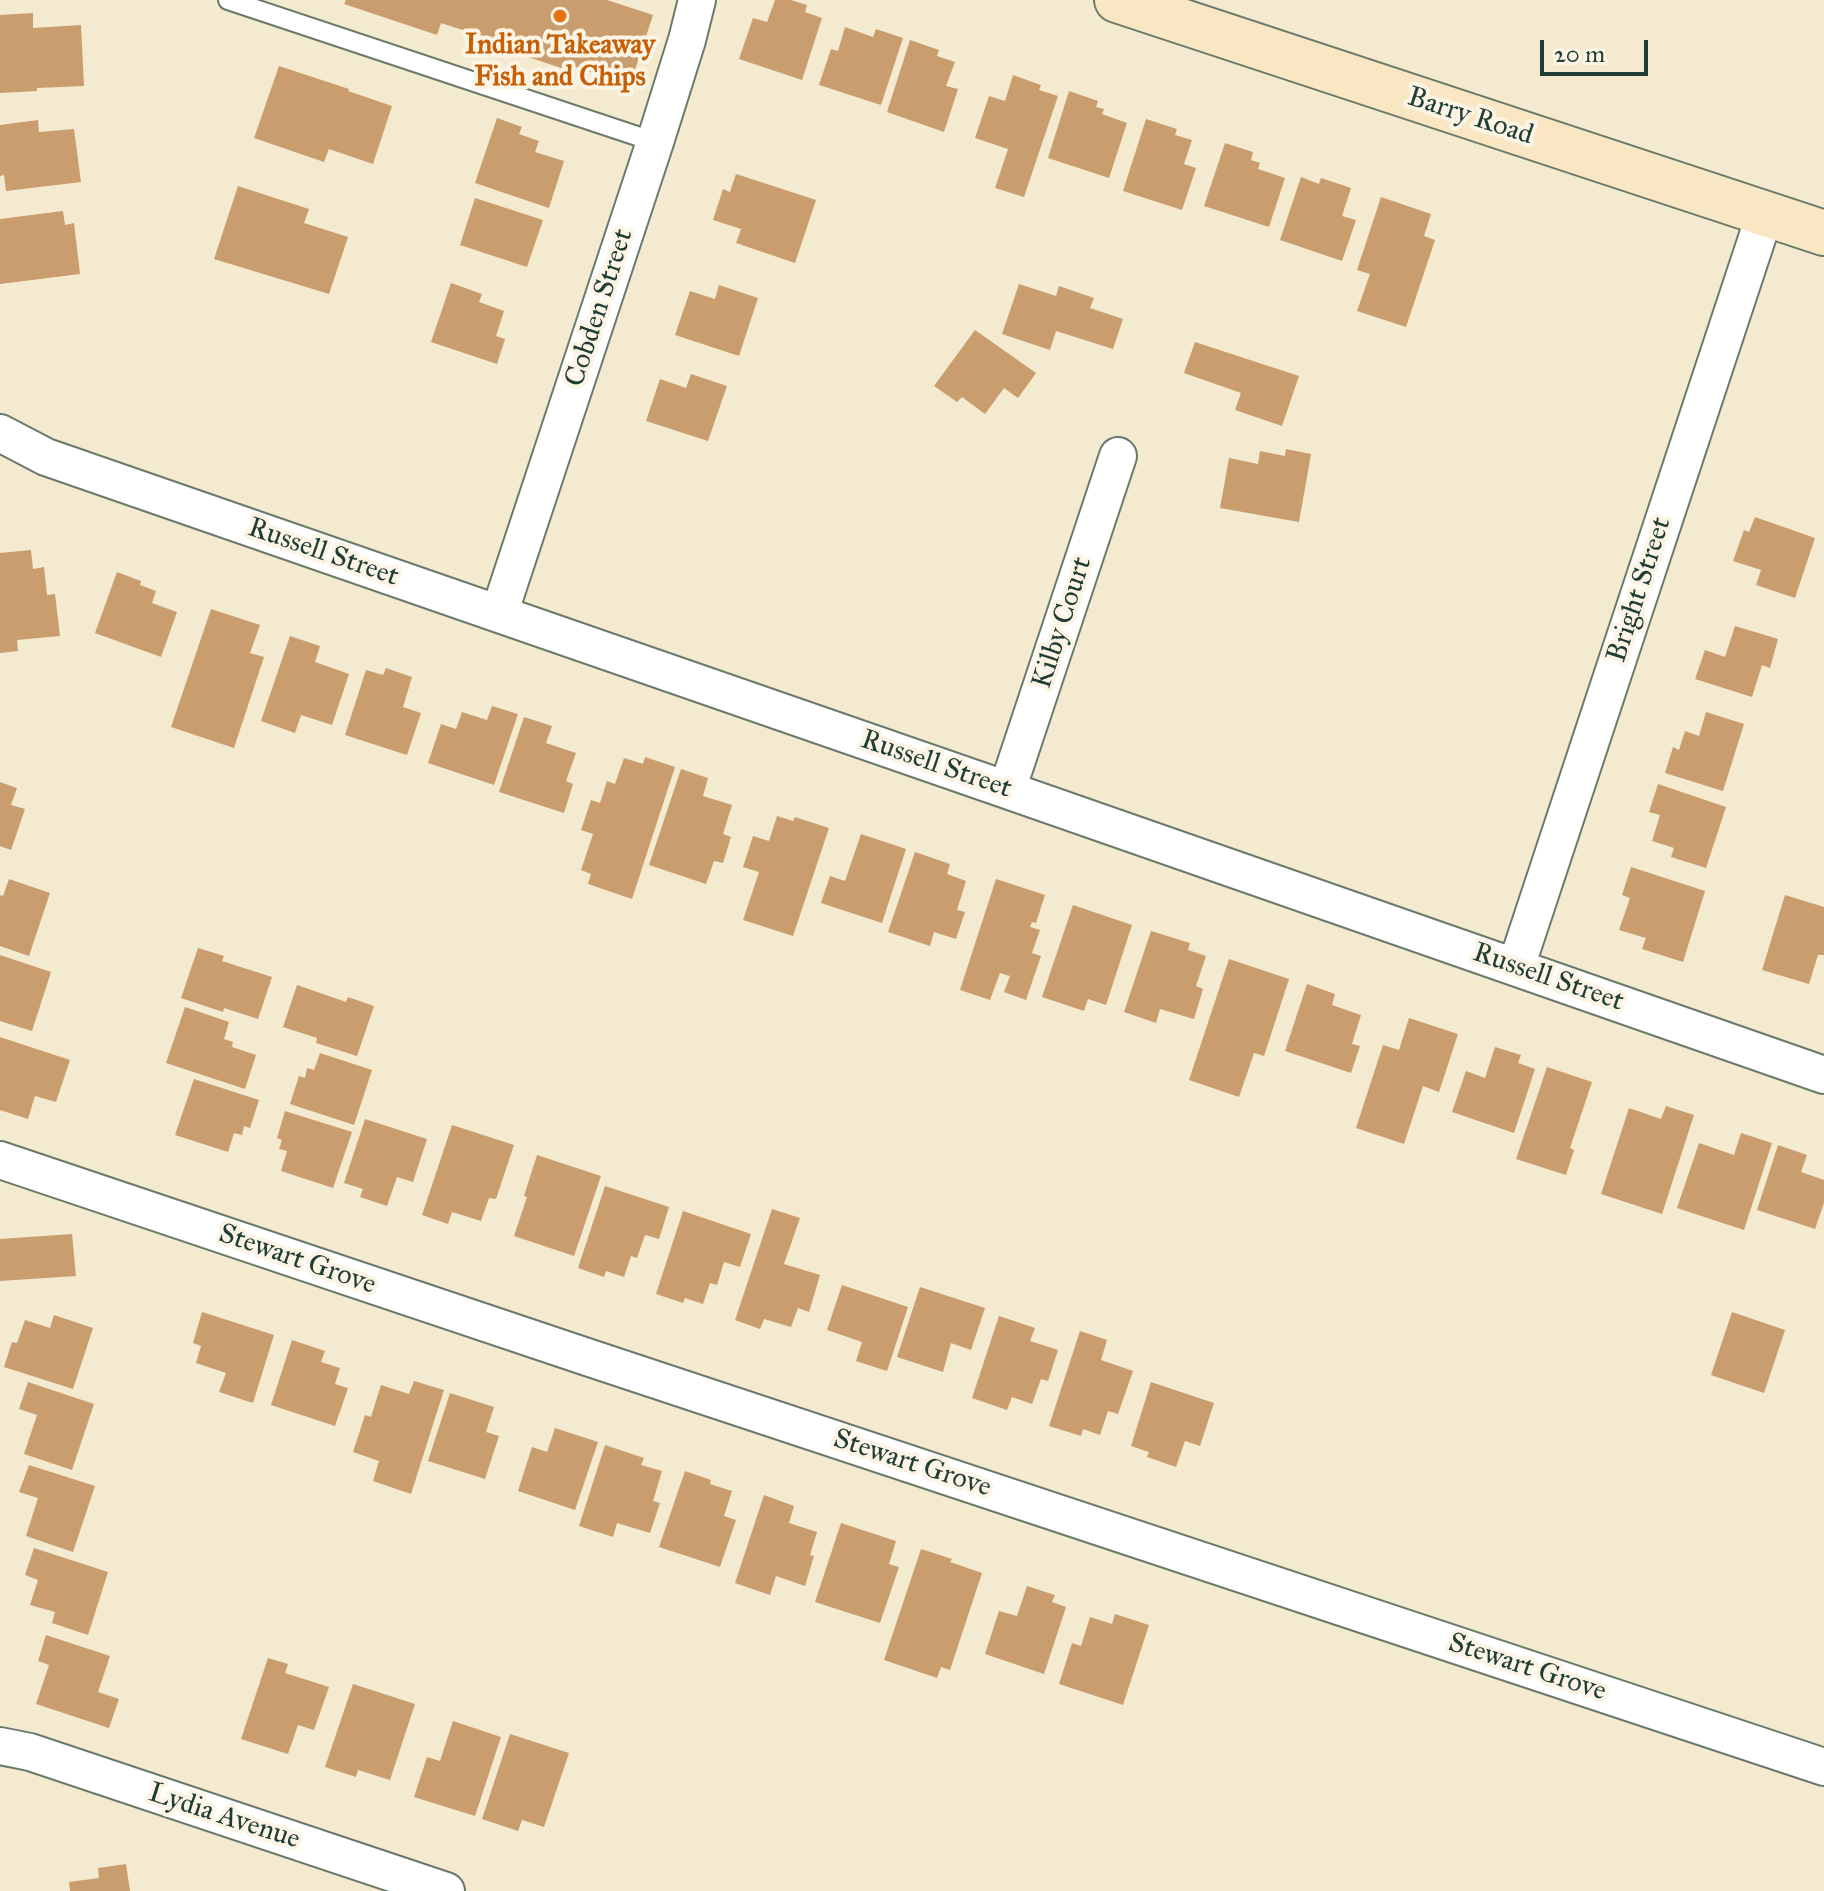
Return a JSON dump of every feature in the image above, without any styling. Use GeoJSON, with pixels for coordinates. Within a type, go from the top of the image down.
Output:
{"type":"FeatureCollection","features":[{"type":"Feature","properties":{"kind":"main road","name":"Barry Road"},"geometry":{"type":"LineString","coordinates":[[1117,0],[1824,233]]}},
{"type":"Feature","properties":{"kind":"street","name":"Cobden Street"},"geometry":{"type":"LineString","coordinates":[[499,614],[655,142],[697,0]]}},
{"type":"Feature","properties":{"kind":"street","name":"Bright Street"},"geometry":{"type":"LineString","coordinates":[[1516,967],[1765,214]]}},
{"type":"Feature","properties":{"kind":"street","name":"Russell Street"},"geometry":{"type":"LineString","coordinates":[[0,433],[46,457],[1824,1075]]}},
{"type":"Feature","properties":{"kind":"street","name":"Russell Street"},"geometry":{"type":"LineString","coordinates":[[0,449],[46,457]]}},
{"type":"Feature","properties":{"kind":"street","name":"Kilby Court"},"geometry":{"type":"LineString","coordinates":[[1007,790],[1118,456]]}},
{"type":"Feature","properties":{"kind":"street","name":"Stewart Grove"},"geometry":{"type":"LineString","coordinates":[[0,1160],[1824,1767]]}},
{"type":"Feature","properties":{"kind":"street","name":"Lydia Avenue"},"geometry":{"type":"LineString","coordinates":[[0,1746],[30,1752],[446,1891]]}},
{"type":"Feature","properties":{"kind":"lane"},"geometry":{"type":"LineString","coordinates":[[228,0],[655,142]]}},
{"type":"Feature","properties":{"kind":"building"},"geometry":{"type":"Polygon","coordinates":[[[346,0],[607,0],[653,15],[630,85],[572,66],[570,71],[498,47],[500,42],[441,23],[437,35],[344,4],[346,0]]]}},
{"type":"Feature","properties":{"kind":"building"},"geometry":{"type":"Polygon","coordinates":[[[775,0],[791,0],[807,5],[805,12],[822,18],[802,80],[739,59],[753,18],[767,22],[775,0]]]}},
{"type":"Feature","properties":{"kind":"building"},"geometry":{"type":"Polygon","coordinates":[[[33,13],[33,28],[81,25],[84,86],[0,93],[0,15],[33,13]]]}},
{"type":"Feature","properties":{"kind":"building"},"geometry":{"type":"Polygon","coordinates":[[[845,27],[873,37],[876,29],[903,38],[881,105],[819,85],[831,49],[838,51],[845,27]]]}},
{"type":"Feature","properties":{"kind":"building"},"geometry":{"type":"Polygon","coordinates":[[[910,40],[939,50],[937,56],[955,62],[946,86],[958,89],[944,132],[887,112],[910,40]]]}},
{"type":"Feature","properties":{"kind":"building"},"geometry":{"type":"Polygon","coordinates":[[[279,66],[392,106],[373,164],[329,149],[324,162],[254,138],[279,66]]]}},
{"type":"Feature","properties":{"kind":"building"},"geometry":{"type":"Polygon","coordinates":[[[1013,75],[1041,85],[1039,90],[1058,96],[1024,197],[995,188],[1008,149],[975,138],[989,96],[1005,101],[1013,75]]]}},
{"type":"Feature","properties":{"kind":"building"},"geometry":{"type":"Polygon","coordinates":[[[1069,91],[1098,101],[1096,107],[1104,109],[1102,114],[1127,123],[1109,178],[1048,158],[1069,91]]]}},
{"type":"Feature","properties":{"kind":"building"},"geometry":{"type":"Polygon","coordinates":[[[497,118],[522,127],[519,134],[539,141],[535,152],[564,161],[549,208],[475,183],[497,118]]]}},
{"type":"Feature","properties":{"kind":"building"},"geometry":{"type":"Polygon","coordinates":[[[1146,119],[1177,129],[1175,135],[1192,140],[1184,164],[1196,168],[1182,210],[1123,191],[1146,119]]]}},
{"type":"Feature","properties":{"kind":"building"},"geometry":{"type":"Polygon","coordinates":[[[38,120],[39,132],[74,129],[81,182],[6,191],[4,175],[0,176],[0,125],[38,120]]]}},
{"type":"Feature","properties":{"kind":"building"},"geometry":{"type":"Polygon","coordinates":[[[1225,143],[1253,152],[1251,160],[1260,163],[1258,169],[1285,178],[1269,227],[1204,206],[1225,143]]]}},
{"type":"Feature","properties":{"kind":"building"},"geometry":{"type":"Polygon","coordinates":[[[736,174],[816,200],[795,263],[736,243],[741,229],[713,220],[723,189],[730,192],[736,174]]]}},
{"type":"Feature","properties":{"kind":"building"},"geometry":{"type":"Polygon","coordinates":[[[1301,177],[1319,184],[1321,178],[1351,188],[1342,216],[1356,220],[1342,261],[1280,240],[1301,177]]]}},
{"type":"Feature","properties":{"kind":"building"},"geometry":{"type":"Polygon","coordinates":[[[238,186],[309,209],[304,223],[348,237],[329,294],[214,259],[238,186]]]}},
{"type":"Feature","properties":{"kind":"building"},"geometry":{"type":"Polygon","coordinates":[[[1381,197],[1431,214],[1424,236],[1435,240],[1406,327],[1357,311],[1370,274],[1357,270],[1381,197]]]}},
{"type":"Feature","properties":{"kind":"building"},"geometry":{"type":"Polygon","coordinates":[[[475,198],[543,220],[527,267],[460,245],[475,198]]]}},
{"type":"Feature","properties":{"kind":"building"},"geometry":{"type":"Polygon","coordinates":[[[63,211],[65,225],[74,223],[80,274],[0,284],[0,219],[63,211]]]}},
{"type":"Feature","properties":{"kind":"building"},"geometry":{"type":"Polygon","coordinates":[[[451,283],[482,294],[479,302],[504,311],[496,336],[505,339],[497,364],[431,342],[451,283]]]}},
{"type":"Feature","properties":{"kind":"building"},"geometry":{"type":"Polygon","coordinates":[[[1019,284],[1056,296],[1059,286],[1094,298],[1090,308],[1123,319],[1113,349],[1056,331],[1050,350],[1002,334],[1019,284]]]}},
{"type":"Feature","properties":{"kind":"building"},"geometry":{"type":"Polygon","coordinates":[[[719,285],[758,298],[739,356],[675,335],[690,291],[715,299],[719,285]]]}},
{"type":"Feature","properties":{"kind":"building"},"geometry":{"type":"Polygon","coordinates":[[[975,330],[1036,373],[1018,398],[1004,388],[985,414],[962,397],[957,402],[934,386],[975,330]]]}},
{"type":"Feature","properties":{"kind":"building"},"geometry":{"type":"Polygon","coordinates":[[[1195,342],[1299,376],[1282,426],[1235,410],[1241,393],[1184,373],[1195,342]]]}},
{"type":"Feature","properties":{"kind":"building"},"geometry":{"type":"Polygon","coordinates":[[[691,374],[727,386],[708,441],[646,421],[660,379],[686,388],[691,374]]]}},
{"type":"Feature","properties":{"kind":"building"},"geometry":{"type":"Polygon","coordinates":[[[1286,449],[1311,454],[1299,522],[1220,508],[1229,458],[1258,464],[1260,451],[1285,456],[1286,449]]]}},
{"type":"Feature","properties":{"kind":"building"},"geometry":{"type":"Polygon","coordinates":[[[1755,517],[1815,538],[1795,598],[1756,585],[1761,570],[1733,561],[1744,530],[1749,532],[1755,517]]]}},
{"type":"Feature","properties":{"kind":"building"},"geometry":{"type":"Polygon","coordinates":[[[31,550],[33,569],[44,567],[47,595],[55,594],[60,636],[17,640],[18,651],[0,653],[0,553],[31,550]]]}},
{"type":"Feature","properties":{"kind":"building"},"geometry":{"type":"Polygon","coordinates":[[[117,572],[141,581],[140,585],[156,591],[152,603],[177,612],[161,657],[95,633],[117,572]]]}},
{"type":"Feature","properties":{"kind":"building"},"geometry":{"type":"Polygon","coordinates":[[[211,609],[260,625],[250,653],[264,657],[234,748],[171,727],[211,609]]]}},
{"type":"Feature","properties":{"kind":"building"},"geometry":{"type":"Polygon","coordinates":[[[1735,626],[1778,639],[1770,668],[1762,665],[1752,697],[1695,679],[1705,650],[1725,657],[1735,626]]]}},
{"type":"Feature","properties":{"kind":"building"},"geometry":{"type":"Polygon","coordinates":[[[290,636],[320,646],[315,662],[349,674],[332,725],[301,715],[295,733],[261,721],[290,636]]]}},
{"type":"Feature","properties":{"kind":"building"},"geometry":{"type":"Polygon","coordinates":[[[386,668],[412,677],[403,707],[421,713],[407,755],[345,735],[366,670],[383,675],[386,668]]]}},
{"type":"Feature","properties":{"kind":"building"},"geometry":{"type":"Polygon","coordinates":[[[492,706],[518,714],[494,785],[428,763],[441,724],[456,729],[462,712],[487,720],[492,706]]]}},
{"type":"Feature","properties":{"kind":"building"},"geometry":{"type":"Polygon","coordinates":[[[1706,712],[1744,724],[1723,791],[1665,773],[1673,747],[1679,750],[1685,731],[1699,736],[1706,712]]]}},
{"type":"Feature","properties":{"kind":"building"},"geometry":{"type":"Polygon","coordinates":[[[524,717],[552,726],[546,743],[576,753],[566,781],[573,784],[564,813],[499,792],[524,717]]]}},
{"type":"Feature","properties":{"kind":"building"},"geometry":{"type":"Polygon","coordinates":[[[645,757],[675,767],[632,899],[588,884],[591,874],[581,870],[593,834],[581,830],[591,800],[600,803],[607,781],[615,784],[624,758],[643,764],[645,757]]]}},
{"type":"Feature","properties":{"kind":"building"},"geometry":{"type":"Polygon","coordinates":[[[681,769],[708,778],[703,796],[732,805],[723,834],[731,837],[723,863],[714,861],[706,884],[649,865],[681,769]]]}},
{"type":"Feature","properties":{"kind":"building"},"geometry":{"type":"Polygon","coordinates":[[[0,782],[17,788],[11,805],[25,809],[11,850],[0,846],[0,782]]]}},
{"type":"Feature","properties":{"kind":"building"},"geometry":{"type":"Polygon","coordinates":[[[1658,784],[1726,807],[1706,868],[1671,857],[1674,848],[1652,841],[1660,815],[1649,812],[1658,784]]]}},
{"type":"Feature","properties":{"kind":"building"},"geometry":{"type":"Polygon","coordinates":[[[777,816],[793,821],[795,817],[829,828],[793,936],[743,920],[759,872],[743,867],[753,836],[769,841],[777,816]]]}},
{"type":"Feature","properties":{"kind":"building"},"geometry":{"type":"Polygon","coordinates":[[[861,834],[906,849],[882,923],[821,903],[830,876],[845,881],[861,834]]]}},
{"type":"Feature","properties":{"kind":"building"},"geometry":{"type":"Polygon","coordinates":[[[915,852],[950,864],[947,874],[966,881],[957,910],[965,912],[956,939],[934,932],[930,946],[888,932],[915,852]]]}},
{"type":"Feature","properties":{"kind":"building"},"geometry":{"type":"Polygon","coordinates":[[[1631,867],[1705,891],[1683,962],[1642,949],[1646,938],[1619,930],[1630,898],[1622,895],[1631,867]]]}},
{"type":"Feature","properties":{"kind":"building"},"geometry":{"type":"Polygon","coordinates":[[[9,879],[50,893],[29,956],[0,946],[0,895],[3,896],[9,879]]]}},
{"type":"Feature","properties":{"kind":"building"},"geometry":{"type":"Polygon","coordinates":[[[996,879],[1045,895],[1036,923],[1032,922],[1030,927],[1040,930],[1032,953],[1041,956],[1026,1000],[1004,992],[1010,976],[1000,973],[990,1000],[960,990],[996,879]]]}},
{"type":"Feature","properties":{"kind":"building"},"geometry":{"type":"Polygon","coordinates":[[[1785,895],[1824,907],[1824,955],[1818,955],[1809,984],[1762,970],[1785,895]]]}},
{"type":"Feature","properties":{"kind":"building"},"geometry":{"type":"Polygon","coordinates":[[[1073,905],[1132,925],[1106,1005],[1088,999],[1084,1011],[1042,997],[1073,905]]]}},
{"type":"Feature","properties":{"kind":"building"},"geometry":{"type":"Polygon","coordinates":[[[1151,931],[1190,943],[1188,950],[1206,956],[1196,986],[1203,989],[1194,1019],[1160,1009],[1156,1023],[1124,1012],[1151,931]]]}},
{"type":"Feature","properties":{"kind":"building"},"geometry":{"type":"Polygon","coordinates":[[[198,948],[224,956],[222,961],[272,977],[258,1019],[224,1008],[223,1012],[181,998],[198,948]]]}},
{"type":"Feature","properties":{"kind":"building"},"geometry":{"type":"Polygon","coordinates":[[[0,955],[51,972],[32,1031],[0,1021],[0,955]]]}},
{"type":"Feature","properties":{"kind":"building"},"geometry":{"type":"Polygon","coordinates":[[[1229,959],[1289,979],[1264,1056],[1254,1053],[1239,1097],[1189,1080],[1229,959]]]}},
{"type":"Feature","properties":{"kind":"building"},"geometry":{"type":"Polygon","coordinates":[[[1307,984],[1335,994],[1332,1005],[1361,1015],[1352,1044],[1360,1046],[1351,1073],[1285,1051],[1307,984]]]}},
{"type":"Feature","properties":{"kind":"building"},"geometry":{"type":"Polygon","coordinates":[[[297,985],[346,1002],[348,997],[374,1006],[357,1056],[316,1043],[317,1038],[283,1027],[297,985]]]}},
{"type":"Feature","properties":{"kind":"building"},"geometry":{"type":"Polygon","coordinates":[[[185,1007],[229,1022],[224,1039],[233,1042],[232,1047],[256,1055],[245,1089],[166,1063],[185,1007]]]}},
{"type":"Feature","properties":{"kind":"building"},"geometry":{"type":"Polygon","coordinates":[[[1409,1018],[1458,1034],[1439,1092],[1423,1086],[1404,1144],[1356,1128],[1383,1045],[1399,1050],[1409,1018]]]}},
{"type":"Feature","properties":{"kind":"building"},"geometry":{"type":"Polygon","coordinates":[[[0,1037],[70,1060],[56,1102],[35,1096],[28,1119],[0,1110],[0,1037]]]}},
{"type":"Feature","properties":{"kind":"building"},"geometry":{"type":"Polygon","coordinates":[[[1495,1047],[1521,1055],[1518,1063],[1535,1069],[1514,1133],[1452,1112],[1466,1071],[1485,1078],[1495,1047]]]}},
{"type":"Feature","properties":{"kind":"building"},"geometry":{"type":"Polygon","coordinates":[[[320,1053],[372,1070],[354,1125],[290,1104],[299,1076],[305,1078],[307,1068],[314,1070],[320,1053]]]}},
{"type":"Feature","properties":{"kind":"building"},"geometry":{"type":"Polygon","coordinates":[[[1547,1067],[1592,1082],[1570,1148],[1574,1150],[1566,1175],[1516,1159],[1547,1067]]]}},
{"type":"Feature","properties":{"kind":"building"},"geometry":{"type":"Polygon","coordinates":[[[194,1079],[259,1100],[250,1128],[244,1126],[242,1135],[234,1133],[228,1152],[175,1135],[194,1079]]]}},
{"type":"Feature","properties":{"kind":"building"},"geometry":{"type":"Polygon","coordinates":[[[1666,1106],[1694,1115],[1662,1214],[1601,1194],[1629,1108],[1661,1119],[1666,1106]]]}},
{"type":"Feature","properties":{"kind":"building"},"geometry":{"type":"Polygon","coordinates":[[[285,1111],[352,1132],[333,1188],[281,1171],[287,1151],[279,1149],[282,1140],[277,1138],[285,1111]]]}},
{"type":"Feature","properties":{"kind":"building"},"geometry":{"type":"Polygon","coordinates":[[[365,1119],[427,1139],[413,1182],[397,1177],[387,1206],[360,1197],[363,1189],[344,1183],[365,1119]]]}},
{"type":"Feature","properties":{"kind":"building"},"geometry":{"type":"Polygon","coordinates":[[[452,1125],[514,1145],[496,1199],[489,1198],[481,1221],[452,1212],[448,1224],[422,1215],[452,1125]]]}},
{"type":"Feature","properties":{"kind":"building"},"geometry":{"type":"Polygon","coordinates":[[[1741,1133],[1772,1143],[1744,1230],[1677,1208],[1699,1143],[1734,1155],[1741,1133]]]}},
{"type":"Feature","properties":{"kind":"building"},"geometry":{"type":"Polygon","coordinates":[[[1778,1145],[1807,1155],[1801,1172],[1824,1180],[1824,1203],[1815,1229],[1757,1210],[1778,1145]]]}},
{"type":"Feature","properties":{"kind":"building"},"geometry":{"type":"Polygon","coordinates":[[[537,1155],[601,1176],[574,1256],[514,1236],[537,1155]]]}},
{"type":"Feature","properties":{"kind":"building"},"geometry":{"type":"Polygon","coordinates":[[[605,1186],[669,1207],[659,1239],[645,1235],[637,1258],[631,1256],[624,1277],[606,1271],[604,1277],[578,1268],[605,1186]]]}},
{"type":"Feature","properties":{"kind":"building"},"geometry":{"type":"Polygon","coordinates":[[[772,1209],[800,1218],[784,1264],[820,1275],[809,1312],[798,1308],[791,1327],[764,1319],[760,1329],[735,1320],[772,1209]]]}},
{"type":"Feature","properties":{"kind":"building"},"geometry":{"type":"Polygon","coordinates":[[[683,1211],[751,1234],[740,1267],[724,1262],[717,1285],[710,1283],[703,1304],[685,1298],[683,1303],[656,1294],[683,1211]]]}},
{"type":"Feature","properties":{"kind":"building"},"geometry":{"type":"Polygon","coordinates":[[[72,1234],[76,1276],[0,1281],[0,1239],[72,1234]]]}},
{"type":"Feature","properties":{"kind":"building"},"geometry":{"type":"Polygon","coordinates":[[[842,1285],[908,1307],[887,1371],[856,1361],[862,1342],[827,1330],[842,1285]]]}},
{"type":"Feature","properties":{"kind":"building"},"geometry":{"type":"Polygon","coordinates":[[[920,1287],[985,1308],[971,1350],[951,1343],[943,1372],[897,1357],[920,1287]]]}},
{"type":"Feature","properties":{"kind":"building"},"geometry":{"type":"Polygon","coordinates":[[[202,1312],[274,1335],[253,1403],[219,1392],[226,1373],[196,1363],[201,1346],[193,1343],[202,1312]]]}},
{"type":"Feature","properties":{"kind":"building"},"geometry":{"type":"Polygon","coordinates":[[[1732,1312],[1785,1330],[1764,1393],[1711,1375],[1732,1312]]]}},
{"type":"Feature","properties":{"kind":"building"},"geometry":{"type":"Polygon","coordinates":[[[54,1315],[93,1328],[73,1389],[4,1367],[12,1342],[17,1343],[25,1320],[50,1328],[54,1315]]]}},
{"type":"Feature","properties":{"kind":"building"},"geometry":{"type":"Polygon","coordinates":[[[999,1316],[1035,1328],[1030,1341],[1058,1350],[1048,1381],[1041,1379],[1032,1404],[1012,1397],[1007,1410],[972,1398],[999,1316]]]}},
{"type":"Feature","properties":{"kind":"building"},"geometry":{"type":"Polygon","coordinates":[[[1080,1331],[1107,1340],[1101,1360],[1133,1371],[1118,1414],[1108,1411],[1100,1435],[1083,1429],[1081,1436],[1049,1426],[1080,1331]]]}},
{"type":"Feature","properties":{"kind":"building"},"geometry":{"type":"Polygon","coordinates":[[[292,1340],[325,1351],[321,1362],[340,1368],[335,1384],[348,1388],[335,1426],[271,1405],[292,1340]]]}},
{"type":"Feature","properties":{"kind":"building"},"geometry":{"type":"Polygon","coordinates":[[[414,1381],[444,1390],[411,1494],[373,1481],[379,1461],[353,1452],[365,1415],[371,1417],[381,1385],[409,1394],[414,1381]]]}},
{"type":"Feature","properties":{"kind":"building"},"geometry":{"type":"Polygon","coordinates":[[[28,1382],[94,1404],[72,1470],[24,1454],[37,1415],[19,1409],[28,1382]]]}},
{"type":"Feature","properties":{"kind":"building"},"geometry":{"type":"Polygon","coordinates":[[[1151,1382],[1214,1403],[1200,1446],[1185,1441],[1176,1467],[1147,1457],[1149,1452],[1131,1446],[1151,1382]]]}},
{"type":"Feature","properties":{"kind":"building"},"geometry":{"type":"Polygon","coordinates":[[[450,1393],[494,1407],[486,1432],[499,1436],[485,1479],[428,1461],[450,1393]]]}},
{"type":"Feature","properties":{"kind":"building"},"geometry":{"type":"Polygon","coordinates":[[[555,1428],[598,1442],[575,1510],[518,1491],[532,1447],[547,1452],[555,1428]]]}},
{"type":"Feature","properties":{"kind":"building"},"geometry":{"type":"Polygon","coordinates":[[[605,1445],[644,1458],[641,1465],[662,1471],[653,1501],[660,1503],[650,1533],[617,1523],[613,1537],[579,1526],[605,1445]]]}},
{"type":"Feature","properties":{"kind":"building"},"geometry":{"type":"Polygon","coordinates":[[[29,1465],[95,1486],[73,1552],[26,1536],[38,1498],[19,1492],[29,1465]]]}},
{"type":"Feature","properties":{"kind":"building"},"geometry":{"type":"Polygon","coordinates":[[[685,1471],[732,1491],[724,1516],[736,1520],[720,1567],[659,1547],[685,1471]]]}},
{"type":"Feature","properties":{"kind":"building"},"geometry":{"type":"Polygon","coordinates":[[[764,1495],[794,1506],[789,1523],[817,1532],[805,1586],[776,1576],[770,1595],[735,1583],[764,1495]]]}},
{"type":"Feature","properties":{"kind":"building"},"geometry":{"type":"Polygon","coordinates":[[[841,1523],[896,1541],[889,1564],[899,1567],[880,1623],[815,1602],[841,1523]]]}},
{"type":"Feature","properties":{"kind":"building"},"geometry":{"type":"Polygon","coordinates":[[[34,1548],[108,1572],[88,1635],[52,1623],[55,1612],[30,1605],[38,1580],[25,1575],[34,1548]]]}},
{"type":"Feature","properties":{"kind":"building"},"geometry":{"type":"Polygon","coordinates":[[[921,1549],[982,1573],[950,1670],[941,1667],[937,1678],[884,1660],[921,1549]]]}},
{"type":"Feature","properties":{"kind":"building"},"geometry":{"type":"Polygon","coordinates":[[[1027,1586],[1055,1595],[1052,1602],[1066,1607],[1044,1674],[985,1654],[999,1611],[1017,1616],[1027,1586]]]}},
{"type":"Feature","properties":{"kind":"building"},"geometry":{"type":"Polygon","coordinates":[[[1115,1614],[1149,1625],[1123,1705],[1059,1684],[1072,1643],[1081,1646],[1090,1617],[1112,1624],[1115,1614]]]}},
{"type":"Feature","properties":{"kind":"building"},"geometry":{"type":"Polygon","coordinates":[[[46,1635],[110,1656],[98,1692],[119,1699],[109,1728],[36,1704],[49,1665],[38,1661],[46,1635]]]}},
{"type":"Feature","properties":{"kind":"building"},"geometry":{"type":"Polygon","coordinates":[[[268,1658],[288,1664],[285,1673],[329,1687],[314,1730],[298,1725],[288,1754],[241,1739],[268,1658]]]}},
{"type":"Feature","properties":{"kind":"building"},"geometry":{"type":"Polygon","coordinates":[[[353,1684],[415,1704],[390,1780],[358,1770],[356,1777],[325,1767],[353,1684]]]}},
{"type":"Feature","properties":{"kind":"building"},"geometry":{"type":"Polygon","coordinates":[[[453,1721],[501,1737],[475,1816],[414,1797],[427,1757],[440,1761],[453,1721]]]}},
{"type":"Feature","properties":{"kind":"building"},"geometry":{"type":"Polygon","coordinates":[[[510,1734],[569,1753],[544,1827],[522,1820],[518,1831],[482,1819],[510,1734]]]}},
{"type":"Feature","properties":{"kind":"building"},"geometry":{"type":"Polygon","coordinates":[[[126,1864],[130,1891],[70,1891],[69,1882],[99,1878],[98,1868],[126,1864]]]}},
{"type":"Feature","properties":{"kind":"place","name":"Indian Takeaway Fish and Chips"},"geometry":{"type":"Point","coordinates":[560,16]}}]}
